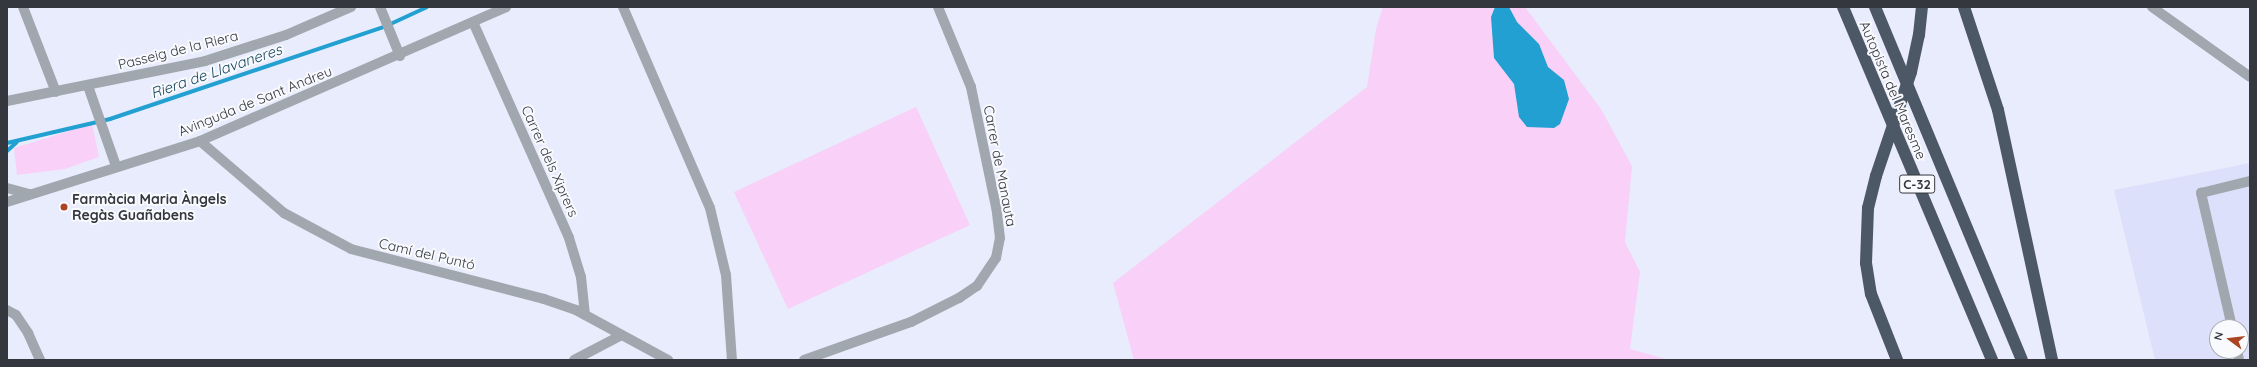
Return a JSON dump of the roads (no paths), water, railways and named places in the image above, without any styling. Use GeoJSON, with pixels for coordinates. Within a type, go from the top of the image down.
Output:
{"type":"FeatureCollection","features":[{"type":"Feature","properties":{"kind":"highway","name":"Autopista del Maresme"},"geometry":{"type":"LineString","coordinates":[[1843,7],[1992,360]]}},
{"type":"Feature","properties":{"kind":"highway","name":"Autopista del Maresme"},"geometry":{"type":"LineString","coordinates":[[1875,7],[2022,360]]}},
{"type":"Feature","properties":{"kind":"highway"},"geometry":{"type":"LineString","coordinates":[[1898,360],[1873,302],[1866,263],[1868,208],[1876,176],[1911,72],[1919,35],[1922,7]]}},
{"type":"Feature","properties":{"kind":"highway"},"geometry":{"type":"LineString","coordinates":[[1964,7],[1998,110],[2052,360]]}},
{"type":"Feature","properties":{"kind":"street"},"geometry":{"type":"LineString","coordinates":[[23,7],[56,92]]}},
{"type":"Feature","properties":{"kind":"street","name":"Passeig de la Riera"},"geometry":{"type":"LineString","coordinates":[[7,101],[88,86],[205,61],[286,35],[351,7]]}},
{"type":"Feature","properties":{"kind":"street"},"geometry":{"type":"LineString","coordinates":[[380,7],[400,56]]}},
{"type":"Feature","properties":{"kind":"street","name":"Avinguda de Sant Andreu"},"geometry":{"type":"LineString","coordinates":[[7,202],[116,166],[200,141],[400,56],[506,7]]}},
{"type":"Feature","properties":{"kind":"street"},"geometry":{"type":"LineString","coordinates":[[623,7],[710,208],[726,275],[732,360]]}},
{"type":"Feature","properties":{"kind":"street","name":"Carrer de Manauta"},"geometry":{"type":"LineString","coordinates":[[804,360],[911,322],[959,298],[977,286],[996,258],[1000,238],[996,207],[971,87],[938,7]]}},
{"type":"Feature","properties":{"kind":"street"},"geometry":{"type":"LineString","coordinates":[[2152,7],[2250,77]]}},
{"type":"Feature","properties":{"kind":"street","name":"Carrer dels Xiprers"},"geometry":{"type":"LineString","coordinates":[[473,22],[569,238],[581,277],[585,315]]}},
{"type":"Feature","properties":{"kind":"street"},"geometry":{"type":"LineString","coordinates":[[88,86],[116,166]]}},
{"type":"Feature","properties":{"kind":"street","name":"Camí del Puntó"},"geometry":{"type":"LineString","coordinates":[[200,141],[284,213],[350,249],[503,286],[585,315],[620,336],[668,360]]}},
{"type":"Feature","properties":{"kind":"street"},"geometry":{"type":"LineString","coordinates":[[2230,319],[2201,193],[2250,181]]}},
{"type":"Feature","properties":{"kind":"street"},"geometry":{"type":"LineString","coordinates":[[7,188],[30,194]]}},
{"type":"Feature","properties":{"kind":"street"},"geometry":{"type":"LineString","coordinates":[[7,310],[16,315],[28,333],[40,360]]}},
{"type":"Feature","properties":{"kind":"street"},"geometry":{"type":"LineString","coordinates":[[574,360],[620,336]]}},
{"type":"Feature","properties":{"kind":"water"},"geometry":{"type":"Polygon","coordinates":[[[1495,7],[1509,7],[1517,22],[1539,44],[1548,67],[1564,80],[1569,99],[1560,124],[1554,128],[1527,127],[1519,117],[1514,84],[1494,58],[1491,17],[1495,7]]]}},
{"type":"Feature","properties":{"kind":"waterway","name":"Riera de Llavaneres"},"geometry":{"type":"LineString","coordinates":[[7,143],[110,119],[384,27],[427,7]]}},
{"type":"Feature","properties":{"kind":"waterway"},"geometry":{"type":"LineString","coordinates":[[7,151],[17,142]]}},
{"type":"Feature","properties":{"kind":"place","name":"Farmàcia Maria Àngels Regàs Guañabens"},"geometry":{"type":"Point","coordinates":[64,207]}}]}
